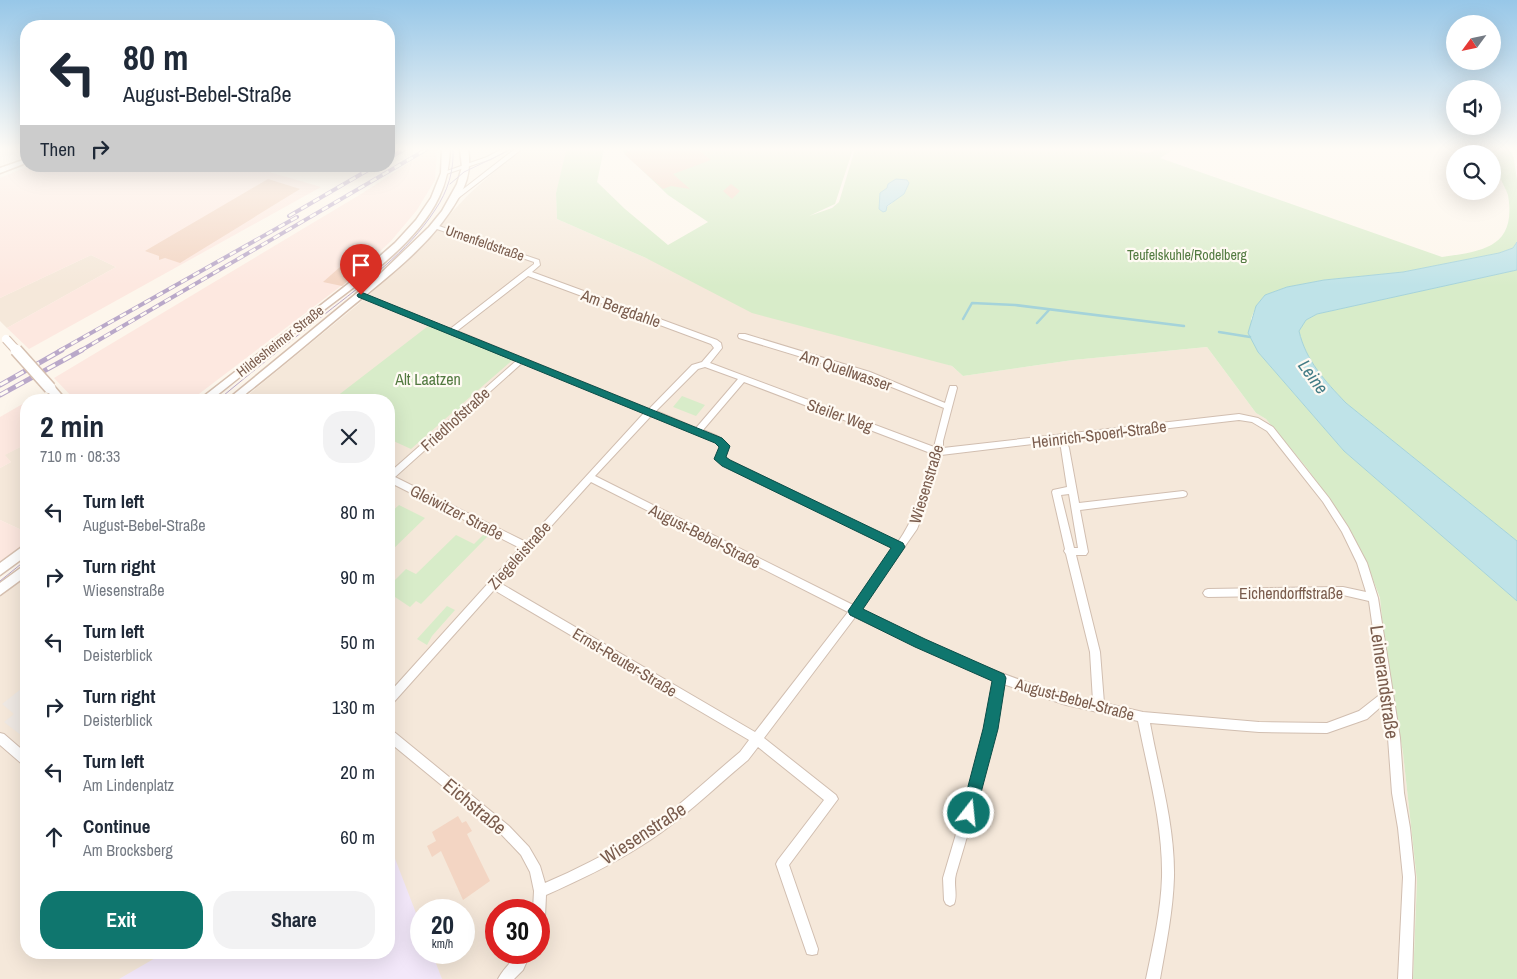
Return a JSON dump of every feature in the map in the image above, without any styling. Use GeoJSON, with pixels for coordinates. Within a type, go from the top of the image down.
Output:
{"type":"FeatureCollection","features":[{"type":"Feature","properties":{"kind":"main road","name":"Hildesheimer Straße"},"geometry":{"type":"LineString","coordinates":[[212,394],[356,282],[386,256],[409,232],[430,206],[436,195]]}},
{"type":"Feature","properties":{"kind":"main road","name":"Hildesheimer Straße"},"geometry":{"type":"LineString","coordinates":[[239,394],[361,295],[433,226],[455,198]]}},
{"type":"Feature","properties":{"kind":"main road"},"geometry":{"type":"LineString","coordinates":[[3,336],[56,394]]}},
{"type":"Feature","properties":{"kind":"main road"},"geometry":{"type":"LineString","coordinates":[[0,570],[20,554]]}},
{"type":"Feature","properties":{"kind":"main road"},"geometry":{"type":"LineString","coordinates":[[0,590],[20,574]]}},
{"type":"Feature","properties":{"kind":"street","name":"Hildesheimer Straße"},"geometry":{"type":"LineString","coordinates":[[455,198],[459,195]]}},
{"type":"Feature","properties":{"kind":"street","name":"Urnenfeldstraße"},"geometry":{"type":"LineString","coordinates":[[433,226],[536,261],[537,265],[527,273]]}},
{"type":"Feature","properties":{"kind":"street"},"geometry":{"type":"LineString","coordinates":[[452,332],[527,273]]}},
{"type":"Feature","properties":{"kind":"street","name":"Am Bergdahle"},"geometry":{"type":"LineString","coordinates":[[527,273],[714,342],[718,345],[718,348],[705,364]]}},
{"type":"Feature","properties":{"kind":"street"},"geometry":{"type":"LineString","coordinates":[[361,295],[718,440],[725,446],[720,459],[726,463],[898,547]]}},
{"type":"Feature","properties":{"kind":"street","name":"Am Quellwasser"},"geometry":{"type":"LineString","coordinates":[[742,336],[867,374],[948,407]]}},
{"type":"Feature","properties":{"kind":"street","name":"Friedhofstraße"},"geometry":{"type":"LineString","coordinates":[[395,473],[521,360]]}},
{"type":"Feature","properties":{"kind":"street","name":"Steiler Weg"},"geometry":{"type":"LineString","coordinates":[[705,364],[938,452]]}},
{"type":"Feature","properties":{"kind":"street","name":"Ziegeleistraße"},"geometry":{"type":"LineString","coordinates":[[395,693],[525,546],[650,412],[695,367],[705,364]]}},
{"type":"Feature","properties":{"kind":"street"},"geometry":{"type":"LineString","coordinates":[[698,432],[742,378]]}},
{"type":"Feature","properties":{"kind":"street","name":"Wiesenstraße"},"geometry":{"type":"LineString","coordinates":[[540,891],[570,878],[629,846],[667,821],[744,756],[854,611],[912,529],[920,511],[938,452],[953,388]]}},
{"type":"Feature","properties":{"kind":"street","name":"Heinrich-Spoerl-Straße"},"geometry":{"type":"LineString","coordinates":[[938,452],[1239,417],[1259,421]]}},
{"type":"Feature","properties":{"kind":"street","name":"Leinerandstraße"},"geometry":{"type":"LineString","coordinates":[[1259,421],[1270,430],[1326,500],[1362,563],[1373,598],[1394,738],[1398,794],[1409,877],[1405,979]]}},
{"type":"Feature","properties":{"kind":"street"},"geometry":{"type":"LineString","coordinates":[[1061,439],[1065,448],[1083,552],[1069,551]]}},
{"type":"Feature","properties":{"kind":"street","name":"August-Bebel-Straße"},"geometry":{"type":"LineString","coordinates":[[589,477],[920,643],[999,678],[1066,700],[1143,717],[1259,727],[1327,728],[1363,715],[1387,695]]}},
{"type":"Feature","properties":{"kind":"street","name":"Gleiwitzer Straße"},"geometry":{"type":"LineString","coordinates":[[395,481],[525,546]]}},
{"type":"Feature","properties":{"kind":"street"},"geometry":{"type":"LineString","coordinates":[[1072,490],[1056,492],[1095,652],[1099,707]]}},
{"type":"Feature","properties":{"kind":"street"},"geometry":{"type":"LineString","coordinates":[[1076,507],[1183,494]]}},
{"type":"Feature","properties":{"kind":"street","name":"Ernst-Reuter-Straße"},"geometry":{"type":"LineString","coordinates":[[493,584],[756,740]]}},
{"type":"Feature","properties":{"kind":"street","name":"Eichendorffstraße"},"geometry":{"type":"LineString","coordinates":[[1208,593],[1343,591],[1373,598]]}},
{"type":"Feature","properties":{"kind":"street"},"geometry":{"type":"LineString","coordinates":[[950,900],[949,878],[973,797],[990,729],[999,678]]}},
{"type":"Feature","properties":{"kind":"street"},"geometry":{"type":"LineString","coordinates":[[1143,717],[1166,838],[1168,876],[1164,919],[1154,979]]}},
{"type":"Feature","properties":{"kind":"street"},"geometry":{"type":"LineString","coordinates":[[0,738],[20,755]]}},
{"type":"Feature","properties":{"kind":"street","name":"Eichstraße"},"geometry":{"type":"LineString","coordinates":[[395,740],[505,830],[529,857],[536,870],[540,899]]}},
{"type":"Feature","properties":{"kind":"street"},"geometry":{"type":"LineString","coordinates":[[756,740],[832,799],[782,864],[812,949]]}},
{"type":"Feature","properties":{"kind":"street"},"geometry":{"type":"LineString","coordinates":[[505,979],[519,964]]}},
{"type":"Feature","properties":{"kind":"shaded area"},"geometry":{"type":"Polygon","coordinates":[[[0,195],[307,195],[29,349],[7,328],[116,267],[91,255],[0,298],[0,195]]]}},
{"type":"Feature","properties":{"kind":"shaded area"},"geometry":{"type":"Polygon","coordinates":[[[360,195],[426,195],[417,210],[391,241],[343,286],[199,394],[69,394],[54,378],[360,195]]]}},
{"type":"Feature","properties":{"kind":"shaded area"},"geometry":{"type":"Polygon","coordinates":[[[468,195],[556,195],[557,219],[646,258],[952,366],[963,376],[1073,360],[1207,347],[1256,413],[1266,419],[1306,467],[1331,501],[1367,564],[1380,599],[1385,648],[1403,753],[1417,881],[1413,979],[0,979],[0,597],[20,581],[20,959],[395,959],[395,394],[249,394],[367,297],[424,242],[468,195]]]}},
{"type":"Feature","properties":{"kind":"shaded area"},"geometry":{"type":"Polygon","coordinates":[[[91,255],[116,267],[7,328],[0,321],[0,298],[91,255]]]}},
{"type":"Feature","properties":{"kind":"shaded area"},"geometry":{"type":"Polygon","coordinates":[[[20,405],[20,447],[5,455],[11,462],[0,468],[0,417],[20,405]]]}},
{"type":"Feature","properties":{"kind":"shaded area"},"geometry":{"type":"Polygon","coordinates":[[[20,447],[20,529],[0,520],[0,468],[11,462],[4,455],[20,447]]]}},
{"type":"Feature","properties":{"kind":"shaded area"},"geometry":{"type":"Polygon","coordinates":[[[0,520],[20,529],[20,548],[0,564],[0,520]]]}},
{"type":"Feature","properties":{"kind":"shaded area"},"geometry":{"type":"Polygon","coordinates":[[[20,690],[20,734],[4,722],[14,714],[2,704],[20,690]]]}},
{"type":"Feature","properties":{"kind":"shaded area"},"geometry":{"type":"Polygon","coordinates":[[[395,859],[411,899],[410,964],[436,964],[442,979],[119,979],[154,959],[395,959],[395,859]]]}},
{"type":"Feature","properties":{"kind":"green space","name":"Teufelskuhle/Rodelberg"},"geometry":{"type":"Polygon","coordinates":[[[556,195],[610,195],[668,245],[708,222],[668,195],[838,195],[835,204],[809,216],[832,208],[839,202],[841,195],[887,195],[886,208],[898,195],[1265,195],[1442,257],[1483,249],[1493,244],[1502,236],[1507,226],[1509,213],[1508,195],[1517,195],[1517,242],[1513,248],[1499,253],[1403,272],[1324,280],[1287,287],[1265,295],[1256,306],[1251,319],[1258,352],[1344,451],[1517,601],[1517,979],[1413,979],[1417,881],[1403,753],[1385,648],[1380,598],[1367,564],[1331,501],[1306,467],[1266,419],[1256,413],[1207,347],[1073,360],[963,376],[952,366],[752,313],[646,258],[557,219],[556,195]]]}},
{"type":"Feature","properties":{"kind":"green space"},"geometry":{"type":"Polygon","coordinates":[[[1517,270],[1517,541],[1346,403],[1311,361],[1299,331],[1306,320],[1317,314],[1517,270]]]}},
{"type":"Feature","properties":{"kind":"green space","name":"Alt Laatzen"},"geometry":{"type":"Polygon","coordinates":[[[432,323],[515,358],[462,404],[468,408],[460,415],[453,412],[411,449],[395,442],[395,394],[340,394],[432,323]]]}},
{"type":"Feature","properties":{"kind":"green space"},"geometry":{"type":"Polygon","coordinates":[[[682,396],[705,405],[696,416],[673,407],[682,396]]]}},
{"type":"Feature","properties":{"kind":"green space"},"geometry":{"type":"Polygon","coordinates":[[[399,505],[425,518],[395,547],[395,509],[399,505]]]}},
{"type":"Feature","properties":{"kind":"green space"},"geometry":{"type":"Polygon","coordinates":[[[485,533],[489,535],[421,604],[416,601],[410,607],[395,597],[395,580],[406,569],[416,574],[456,535],[474,544],[485,533]]]}},
{"type":"Feature","properties":{"kind":"green space"},"geometry":{"type":"Polygon","coordinates":[[[447,606],[455,610],[432,636],[427,645],[417,639],[447,606]]]}},
{"type":"Feature","properties":{"kind":"water"},"geometry":{"type":"Polygon","coordinates":[[[880,195],[903,195],[887,206],[886,211],[883,212],[879,209],[880,195]]]}},
{"type":"Feature","properties":{"kind":"water","name":"Leine"},"geometry":{"type":"Polygon","coordinates":[[[1517,242],[1517,270],[1317,314],[1306,320],[1299,331],[1311,361],[1346,403],[1517,541],[1517,601],[1344,451],[1258,352],[1248,333],[1256,306],[1265,295],[1287,287],[1324,280],[1403,272],[1499,253],[1513,248],[1517,242]]]}},
{"type":"Feature","properties":{"kind":"building"},"geometry":{"type":"Polygon","coordinates":[[[241,195],[291,195],[180,263],[165,258],[159,260],[159,256],[145,251],[241,195]]]}},
{"type":"Feature","properties":{"kind":"building"},"geometry":{"type":"Polygon","coordinates":[[[727,195],[736,195],[732,199],[727,195]]]}},
{"type":"Feature","properties":{"kind":"building"},"geometry":{"type":"Polygon","coordinates":[[[357,252],[376,256],[342,286],[323,282],[357,252]]]}},
{"type":"Feature","properties":{"kind":"building"},"geometry":{"type":"Polygon","coordinates":[[[458,816],[462,823],[466,821],[472,831],[467,834],[490,881],[463,899],[441,851],[432,857],[427,846],[436,841],[432,832],[458,816]]]}},
{"type":"Feature","properties":{"kind":"waterway"},"geometry":{"type":"LineString","coordinates":[[963,319],[972,303],[1015,305],[1184,326]]}},
{"type":"Feature","properties":{"kind":"waterway"},"geometry":{"type":"LineString","coordinates":[[1037,323],[1049,310]]}},
{"type":"Feature","properties":{"kind":"waterway"},"geometry":{"type":"LineString","coordinates":[[1219,332],[1250,337]]}},
{"type":"Feature","properties":{"kind":"tram line"},"geometry":{"type":"LineString","coordinates":[[225,394],[370,279],[399,253],[424,225],[444,195]]}},
{"type":"Feature","properties":{"kind":"tram line"},"geometry":{"type":"LineString","coordinates":[[0,581],[20,565]]}},
{"type":"Feature","properties":{"kind":"railway"},"geometry":{"type":"LineString","coordinates":[[289,216],[326,195]]}},
{"type":"Feature","properties":{"kind":"railway"},"geometry":{"type":"LineString","coordinates":[[80,351],[349,195]]}},
{"type":"Feature","properties":{"kind":"railway"},"geometry":{"type":"LineString","coordinates":[[59,351],[297,217]]}},
{"type":"Feature","properties":{"kind":"railway"},"geometry":{"type":"LineString","coordinates":[[0,385],[62,350]]}},
{"type":"Feature","properties":{"kind":"railway"},"geometry":{"type":"LineString","coordinates":[[0,395],[82,350]]}},
{"type":"Feature","properties":{"kind":"route"},"geometry":{"type":"LineString","coordinates":[[361,295],[718,440],[725,446],[720,453],[720,459],[726,463],[898,547],[854,611],[999,678],[990,729],[969,813]]}}]}
